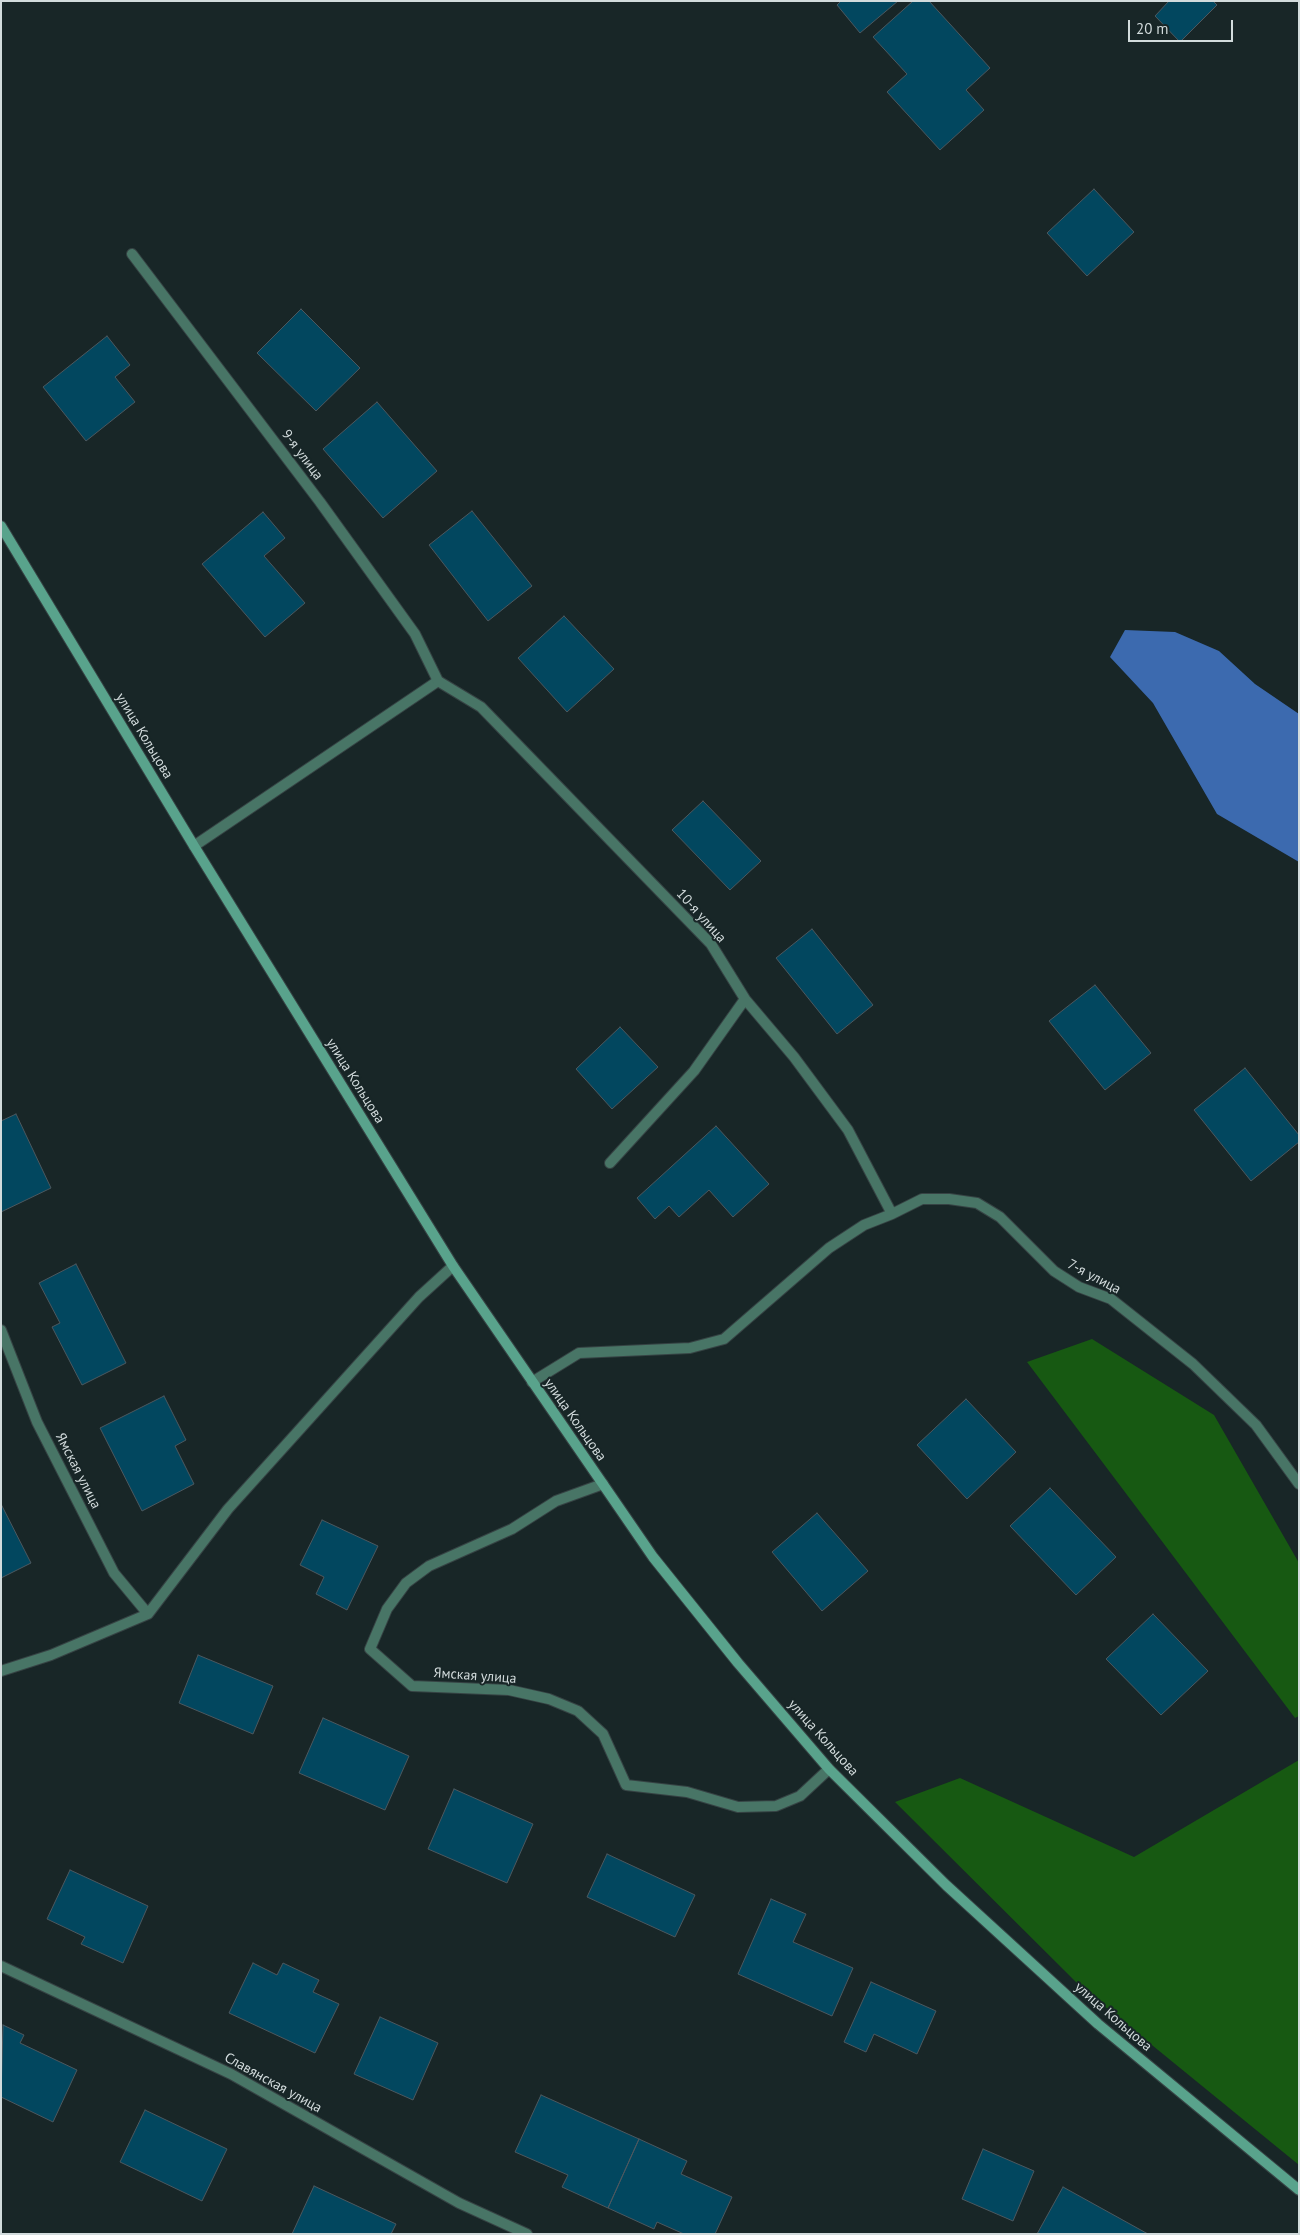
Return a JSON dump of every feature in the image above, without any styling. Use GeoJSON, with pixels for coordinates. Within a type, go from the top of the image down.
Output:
{"type":"FeatureCollection","features":[{"type":"Feature","properties":{"kind":"main road","name":"улица Кольцова"},"geometry":{"type":"LineString","coordinates":[[1,526],[194,846],[453,1266],[653,1557],[738,1663],[829,1769],[946,1884],[1098,2024],[1299,2190]]}},
{"type":"Feature","properties":{"kind":"street","name":"9-я улица"},"geometry":{"type":"LineString","coordinates":[[132,254],[320,502],[410,626],[438,681]]}},
{"type":"Feature","properties":{"kind":"street"},"geometry":{"type":"LineString","coordinates":[[194,846],[438,681]]}},
{"type":"Feature","properties":{"kind":"street","name":"10-я улица"},"geometry":{"type":"LineString","coordinates":[[438,681],[481,707],[710,944],[745,999],[794,1058],[848,1130],[892,1214]]}},
{"type":"Feature","properties":{"kind":"street"},"geometry":{"type":"LineString","coordinates":[[610,1163],[694,1071],[745,999]]}},
{"type":"Feature","properties":{"kind":"street","name":"7-я улица"},"geometry":{"type":"LineString","coordinates":[[532,1382],[579,1353],[690,1348],[724,1339],[828,1248],[864,1225],[922,1199],[950,1199],[977,1203],[1000,1216],[1054,1271],[1079,1287],[1111,1299],[1192,1364],[1256,1425],[1299,1484]]}},
{"type":"Feature","properties":{"kind":"street"},"geometry":{"type":"LineString","coordinates":[[1,1671],[50,1655],[148,1614],[228,1509],[419,1297],[453,1266]]}},
{"type":"Feature","properties":{"kind":"street","name":"Ямская улица"},"geometry":{"type":"LineString","coordinates":[[1,1330],[37,1422],[114,1573],[148,1614]]}},
{"type":"Feature","properties":{"kind":"street","name":"Ямская улица"},"geometry":{"type":"LineString","coordinates":[[603,1484],[556,1501],[512,1529],[429,1566],[406,1583],[387,1609],[370,1649],[412,1686],[510,1690],[549,1699],[578,1711],[603,1734],[626,1785],[686,1792],[738,1807],[776,1806],[800,1796],[829,1769]]}},
{"type":"Feature","properties":{"kind":"street","name":"Славянская улица"},"geometry":{"type":"LineString","coordinates":[[1,1966],[231,2074],[459,2203],[527,2234]]}},
{"type":"Feature","properties":{"kind":"green space"},"geometry":{"type":"Polygon","coordinates":[[[1092,1339],[1214,1415],[1299,1563],[1299,1716],[1295,1718],[1027,1362],[1092,1339]]]}},
{"type":"Feature","properties":{"kind":"green space"},"geometry":{"type":"Polygon","coordinates":[[[1299,1760],[1299,2165],[1082,1988],[895,1802],[960,1778],[1134,1857],[1299,1760]]]}},
{"type":"Feature","properties":{"kind":"water"},"geometry":{"type":"Polygon","coordinates":[[[1125,630],[1175,632],[1219,651],[1255,684],[1299,714],[1299,862],[1217,814],[1153,703],[1110,657],[1125,630]]]}},
{"type":"Feature","properties":{"kind":"building"},"geometry":{"type":"Polygon","coordinates":[[[841,1],[898,1],[860,33],[837,5],[841,1]]]}},
{"type":"Feature","properties":{"kind":"building"},"geometry":{"type":"Polygon","coordinates":[[[913,1],[929,1],[990,68],[966,90],[984,110],[940,150],[887,92],[907,74],[873,37],[913,1]]]}},
{"type":"Feature","properties":{"kind":"building"},"geometry":{"type":"Polygon","coordinates":[[[1169,1],[1213,1],[1217,5],[1180,42],[1155,16],[1169,1]]]}},
{"type":"Feature","properties":{"kind":"building"},"geometry":{"type":"Polygon","coordinates":[[[1094,189],[1134,232],[1087,276],[1047,233],[1094,189]]]}},
{"type":"Feature","properties":{"kind":"building"},"geometry":{"type":"Polygon","coordinates":[[[301,309],[360,368],[316,411],[257,353],[301,309]]]}},
{"type":"Feature","properties":{"kind":"building"},"geometry":{"type":"Polygon","coordinates":[[[107,336],[130,365],[115,377],[135,402],[86,441],[43,387],[107,336]]]}},
{"type":"Feature","properties":{"kind":"building"},"geometry":{"type":"Polygon","coordinates":[[[377,402],[437,471],[383,518],[323,449],[377,402]]]}},
{"type":"Feature","properties":{"kind":"building"},"geometry":{"type":"Polygon","coordinates":[[[472,511],[532,586],[488,621],[429,545],[472,511]]]}},
{"type":"Feature","properties":{"kind":"building"},"geometry":{"type":"Polygon","coordinates":[[[263,512],[285,538],[264,556],[305,603],[265,637],[202,564],[263,512]]]}},
{"type":"Feature","properties":{"kind":"building"},"geometry":{"type":"Polygon","coordinates":[[[564,616],[614,669],[567,712],[518,658],[564,616]]]}},
{"type":"Feature","properties":{"kind":"building"},"geometry":{"type":"Polygon","coordinates":[[[703,801],[761,861],[730,890],[672,830],[703,801]]]}},
{"type":"Feature","properties":{"kind":"building"},"geometry":{"type":"Polygon","coordinates":[[[812,929],[873,1005],[837,1034],[776,958],[812,929]]]}},
{"type":"Feature","properties":{"kind":"building"},"geometry":{"type":"Polygon","coordinates":[[[1095,985],[1151,1053],[1105,1090],[1049,1021],[1095,985]]]}},
{"type":"Feature","properties":{"kind":"building"},"geometry":{"type":"Polygon","coordinates":[[[620,1027],[658,1067],[612,1109],[576,1069],[620,1027]]]}},
{"type":"Feature","properties":{"kind":"building"},"geometry":{"type":"Polygon","coordinates":[[[1245,1068],[1299,1135],[1299,1142],[1251,1181],[1194,1110],[1245,1068]]]}},
{"type":"Feature","properties":{"kind":"building"},"geometry":{"type":"Polygon","coordinates":[[[16,1114],[51,1188],[1,1212],[1,1121],[16,1114]]]}},
{"type":"Feature","properties":{"kind":"building"},"geometry":{"type":"Polygon","coordinates":[[[716,1126],[769,1184],[733,1217],[709,1190],[679,1217],[669,1206],[655,1219],[637,1198],[716,1126]]]}},
{"type":"Feature","properties":{"kind":"building"},"geometry":{"type":"Polygon","coordinates":[[[76,1264],[126,1363],[82,1385],[52,1327],[60,1323],[39,1283],[76,1264]]]}},
{"type":"Feature","properties":{"kind":"building"},"geometry":{"type":"Polygon","coordinates":[[[164,1396],[186,1440],[175,1446],[194,1484],[142,1511],[100,1428],[164,1396]]]}},
{"type":"Feature","properties":{"kind":"building"},"geometry":{"type":"Polygon","coordinates":[[[966,1399],[1016,1452],[967,1499],[917,1445],[966,1399]]]}},
{"type":"Feature","properties":{"kind":"building"},"geometry":{"type":"Polygon","coordinates":[[[1050,1488],[1116,1557],[1076,1595],[1010,1526],[1050,1488]]]}},
{"type":"Feature","properties":{"kind":"building"},"geometry":{"type":"Polygon","coordinates":[[[1,1504],[31,1563],[1,1578],[1,1504]]]}},
{"type":"Feature","properties":{"kind":"building"},"geometry":{"type":"Polygon","coordinates":[[[817,1513],[868,1571],[822,1611],[772,1552],[817,1513]]]}},
{"type":"Feature","properties":{"kind":"building"},"geometry":{"type":"Polygon","coordinates":[[[322,1520],[378,1546],[347,1610],[316,1594],[324,1577],[300,1565],[322,1520]]]}},
{"type":"Feature","properties":{"kind":"building"},"geometry":{"type":"Polygon","coordinates":[[[1153,1614],[1208,1671],[1161,1715],[1106,1659],[1153,1614]]]}},
{"type":"Feature","properties":{"kind":"building"},"geometry":{"type":"Polygon","coordinates":[[[198,1655],[273,1686],[253,1734],[179,1703],[198,1655]]]}},
{"type":"Feature","properties":{"kind":"building"},"geometry":{"type":"Polygon","coordinates":[[[323,1718],[409,1756],[385,1810],[299,1773],[323,1718]]]}},
{"type":"Feature","properties":{"kind":"building"},"geometry":{"type":"Polygon","coordinates":[[[454,1789],[533,1824],[507,1883],[428,1849],[454,1789]]]}},
{"type":"Feature","properties":{"kind":"building"},"geometry":{"type":"Polygon","coordinates":[[[607,1854],[695,1895],[675,1937],[587,1897],[607,1854]]]}},
{"type":"Feature","properties":{"kind":"building"},"geometry":{"type":"Polygon","coordinates":[[[70,1870],[148,1906],[123,1963],[81,1944],[85,1937],[47,1919],[70,1870]]]}},
{"type":"Feature","properties":{"kind":"building"},"geometry":{"type":"Polygon","coordinates":[[[771,1899],[806,1914],[793,1942],[853,1968],[832,2016],[738,1974],[771,1899]]]}},
{"type":"Feature","properties":{"kind":"building"},"geometry":{"type":"Polygon","coordinates":[[[253,1963],[277,1975],[283,1963],[319,1980],[313,1992],[339,2004],[315,2053],[229,2013],[253,1963]]]}},
{"type":"Feature","properties":{"kind":"building"},"geometry":{"type":"Polygon","coordinates":[[[871,1982],[936,2011],[917,2054],[874,2034],[866,2052],[844,2042],[871,1982]]]}},
{"type":"Feature","properties":{"kind":"building"},"geometry":{"type":"Polygon","coordinates":[[[380,2017],[438,2043],[413,2100],[354,2074],[380,2017]]]}},
{"type":"Feature","properties":{"kind":"building"},"geometry":{"type":"Polygon","coordinates":[[[3,2025],[24,2035],[20,2043],[77,2070],[53,2122],[1,2097],[3,2025]]]}},
{"type":"Feature","properties":{"kind":"building"},"geometry":{"type":"Polygon","coordinates":[[[541,2095],[639,2139],[608,2208],[562,2187],[568,2175],[515,2152],[541,2095]]]}},
{"type":"Feature","properties":{"kind":"building"},"geometry":{"type":"Polygon","coordinates":[[[145,2110],[227,2149],[202,2201],[120,2162],[145,2110]]]}},
{"type":"Feature","properties":{"kind":"building"},"geometry":{"type":"Polygon","coordinates":[[[639,2139],[687,2161],[681,2174],[732,2197],[715,2234],[684,2234],[657,2222],[654,2229],[608,2208],[639,2139]]]}},
{"type":"Feature","properties":{"kind":"building"},"geometry":{"type":"Polygon","coordinates":[[[983,2149],[1034,2171],[1013,2221],[962,2199],[983,2149]]]}},
{"type":"Feature","properties":{"kind":"building"},"geometry":{"type":"Polygon","coordinates":[[[314,2186],[396,2224],[391,2234],[292,2234],[314,2186]]]}},
{"type":"Feature","properties":{"kind":"building"},"geometry":{"type":"Polygon","coordinates":[[[1063,2187],[1148,2234],[1037,2234],[1063,2187]]]}}]}
